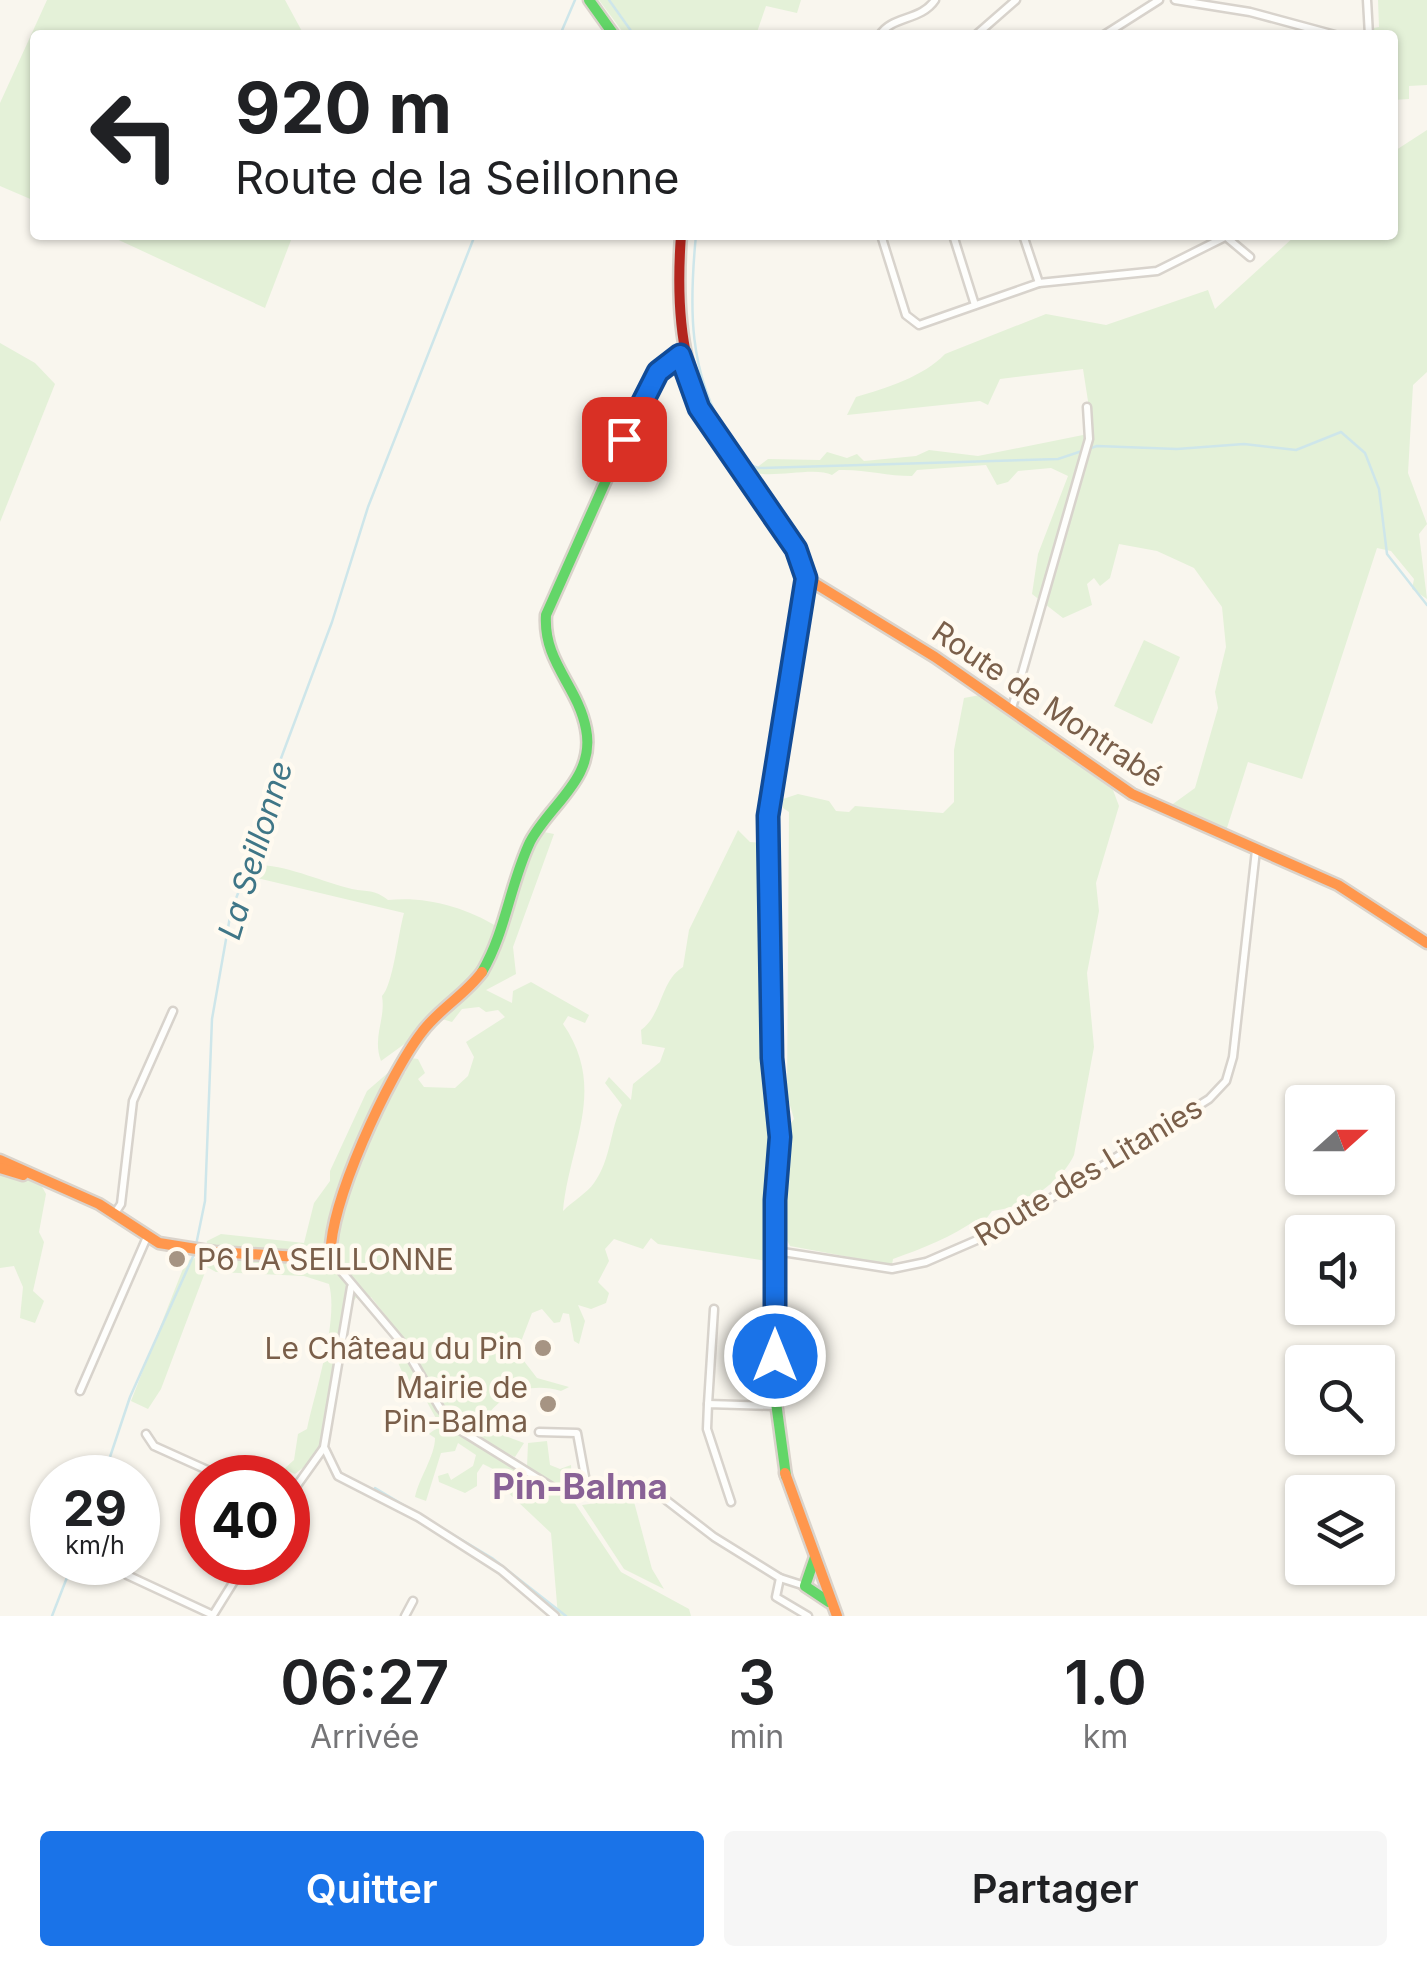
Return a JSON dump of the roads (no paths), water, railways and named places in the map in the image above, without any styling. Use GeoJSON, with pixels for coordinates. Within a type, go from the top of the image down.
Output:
{"type":"FeatureCollection","features":[{"type":"Feature","properties":{"kind":"street"},"geometry":{"type":"LineString","coordinates":[[590,0],[611,30]]}},
{"type":"Feature","properties":{"kind":"street"},"geometry":{"type":"LineString","coordinates":[[883,30],[922,14],[934,0]]}},
{"type":"Feature","properties":{"kind":"street"},"geometry":{"type":"LineString","coordinates":[[982,30],[1016,0]]}},
{"type":"Feature","properties":{"kind":"street"},"geometry":{"type":"LineString","coordinates":[[1112,30],[1159,0]]}},
{"type":"Feature","properties":{"kind":"street"},"geometry":{"type":"LineString","coordinates":[[1175,0],[1250,12],[1317,30]]}},
{"type":"Feature","properties":{"kind":"street"},"geometry":{"type":"LineString","coordinates":[[1367,0],[1369,30]]}},
{"type":"Feature","properties":{"kind":"street"},"geometry":{"type":"LineString","coordinates":[[682,240],[677,309],[685,372],[711,428],[796,549],[806,578],[768,816],[772,1058],[780,1137],[772,1406],[786,1476],[814,1545],[811,1577],[836,1614]]}},
{"type":"Feature","properties":{"kind":"street"},"geometry":{"type":"LineString","coordinates":[[884,240],[910,320],[926,323],[1039,283],[1144,274],[1184,261],[1219,240]]}},
{"type":"Feature","properties":{"kind":"street"},"geometry":{"type":"LineString","coordinates":[[955,240],[976,306]]}},
{"type":"Feature","properties":{"kind":"street"},"geometry":{"type":"LineString","coordinates":[[1026,240],[1039,283]]}},
{"type":"Feature","properties":{"kind":"street"},"geometry":{"type":"LineString","coordinates":[[1231,240],[1250,257]]}},
{"type":"Feature","properties":{"kind":"street"},"geometry":{"type":"LineString","coordinates":[[680,355],[664,365],[632,420],[543,628],[548,658],[586,723],[583,768],[530,842],[481,974],[428,1022],[414,1042],[347,1181],[330,1229],[332,1260],[402,1343],[452,1424],[544,1484],[588,1492],[636,1487],[657,1493],[704,1530],[783,1579],[811,1577]]}},
{"type":"Feature","properties":{"kind":"street"},"geometry":{"type":"LineString","coordinates":[[654,379],[685,372]]}},
{"type":"Feature","properties":{"kind":"street"},"geometry":{"type":"LineString","coordinates":[[1012,708],[1087,447],[1087,407]]}},
{"type":"Feature","properties":{"kind":"street","name":"Route de Montrabé"},"geometry":{"type":"LineString","coordinates":[[806,578],[1012,708],[1132,794],[1338,885],[1427,943]]}},
{"type":"Feature","properties":{"kind":"street","name":"Route des Litanies"},"geometry":{"type":"LineString","coordinates":[[776,1251],[892,1269],[926,1262],[1000,1230],[1209,1099],[1226,1080],[1233,1057],[1249,945],[1256,850]]}},
{"type":"Feature","properties":{"kind":"street"},"geometry":{"type":"LineString","coordinates":[[114,1214],[121,1204],[133,1101],[173,1010]]}},
{"type":"Feature","properties":{"kind":"street"},"geometry":{"type":"LineString","coordinates":[[0,1160],[114,1214],[147,1236],[188,1248],[332,1260]]}},
{"type":"Feature","properties":{"kind":"street"},"geometry":{"type":"LineString","coordinates":[[0,1168],[39,1178]]}},
{"type":"Feature","properties":{"kind":"street"},"geometry":{"type":"LineString","coordinates":[[80,1391],[147,1236]]}},
{"type":"Feature","properties":{"kind":"street"},"geometry":{"type":"LineString","coordinates":[[310,1470],[324,1448],[351,1286]]}},
{"type":"Feature","properties":{"kind":"street"},"geometry":{"type":"LineString","coordinates":[[714,1310],[706,1429],[730,1502]]}},
{"type":"Feature","properties":{"kind":"street"},"geometry":{"type":"LineString","coordinates":[[708,1404],[772,1406]]}},
{"type":"Feature","properties":{"kind":"street"},"geometry":{"type":"LineString","coordinates":[[539,1432],[577,1433],[588,1492]]}},
{"type":"Feature","properties":{"kind":"street"},"geometry":{"type":"LineString","coordinates":[[146,1434],[154,1446],[180,1458]]}},
{"type":"Feature","properties":{"kind":"street"},"geometry":{"type":"LineString","coordinates":[[324,1448],[331,1466],[350,1483],[418,1517],[500,1570],[554,1616]]}},
{"type":"Feature","properties":{"kind":"street"},"geometry":{"type":"LineString","coordinates":[[314,1465],[331,1466]]}},
{"type":"Feature","properties":{"kind":"street"},"geometry":{"type":"LineString","coordinates":[[811,1577],[820,1589]]}},
{"type":"Feature","properties":{"kind":"street"},"geometry":{"type":"LineString","coordinates":[[783,1579],[776,1597],[808,1616]]}},
{"type":"Feature","properties":{"kind":"street"},"geometry":{"type":"LineString","coordinates":[[148,1585],[212,1616],[232,1585]]}},
{"type":"Feature","properties":{"kind":"street"},"geometry":{"type":"LineString","coordinates":[[405,1616],[413,1602]]}},
{"type":"Feature","properties":{"kind":"waterway","name":"La Seillonne"},"geometry":{"type":"LineString","coordinates":[[562,30],[575,0]]}},
{"type":"Feature","properties":{"kind":"waterway"},"geometry":{"type":"LineString","coordinates":[[609,0],[630,30]]}},
{"type":"Feature","properties":{"kind":"waterway","name":"La Seillonne"},"geometry":{"type":"LineString","coordinates":[[196,1245],[205,1201],[212,1019],[231,911],[254,853],[280,761],[332,622],[368,507],[473,240]]}},
{"type":"Feature","properties":{"kind":"waterway"},"geometry":{"type":"LineString","coordinates":[[696,240],[692,288],[698,364],[715,412],[737,451],[752,466],[1058,459],[1097,446],[1177,449],[1244,444],[1296,450],[1341,432],[1365,453],[1379,489],[1387,554],[1427,605]]}},
{"type":"Feature","properties":{"kind":"waterway","name":"La Seillonne"},"geometry":{"type":"LineString","coordinates":[[111,1455],[130,1397],[195,1252]]}},
{"type":"Feature","properties":{"kind":"waterway"},"geometry":{"type":"LineString","coordinates":[[375,1488],[492,1558],[566,1616]]}},
{"type":"Feature","properties":{"kind":"waterway","name":"La Seillonne"},"geometry":{"type":"LineString","coordinates":[[52,1616],[64,1585]]}},
{"type":"Feature","properties":{"kind":"place","name":"P6 LA SEILLONNE"},"geometry":{"type":"Point","coordinates":[177,1259]}},
{"type":"Feature","properties":{"kind":"place","name":"Le Château du Pin"},"geometry":{"type":"Point","coordinates":[543,1348]}},
{"type":"Feature","properties":{"kind":"place","name":"Mairie de Pin-Balma"},"geometry":{"type":"Point","coordinates":[548,1404]}},
{"type":"Feature","properties":{"kind":"district","name":"Pin-Balma"},"geometry":{"type":"Point","coordinates":[580,1486]}}]}
